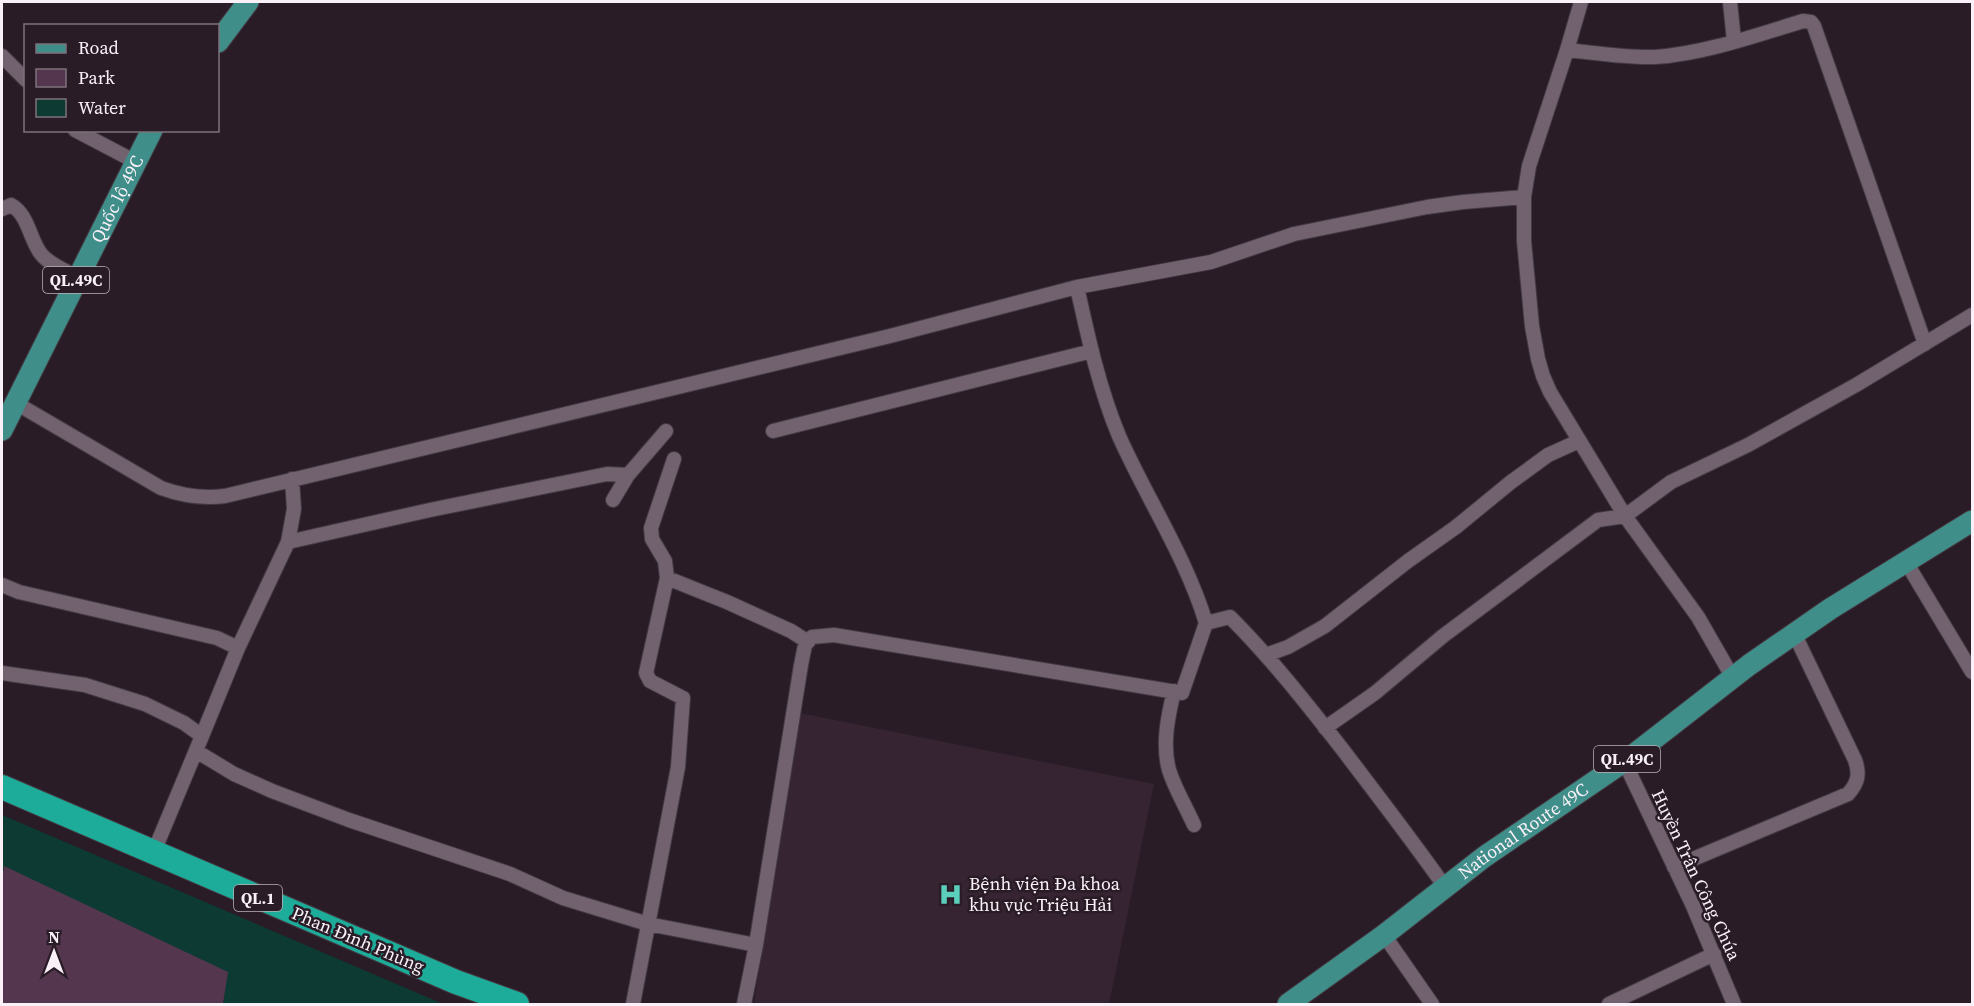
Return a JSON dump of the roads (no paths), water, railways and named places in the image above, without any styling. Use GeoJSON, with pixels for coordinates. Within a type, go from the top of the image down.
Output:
{"type":"FeatureCollection","features":[{"type":"Feature","properties":{"kind":"highway","name":"Phan Đình Phùng"},"geometry":{"type":"LineString","coordinates":[[2,788],[456,982],[517,1005]]}},
{"type":"Feature","properties":{"kind":"main road"},"geometry":{"type":"LineString","coordinates":[[219,41],[248,2]]}},
{"type":"Feature","properties":{"kind":"main road","name":"Quốc lộ 49C"},"geometry":{"type":"LineString","coordinates":[[2,430],[151,132]]}},
{"type":"Feature","properties":{"kind":"main road","name":"National Route 49C"},"geometry":{"type":"LineString","coordinates":[[1287,1005],[1384,935],[1484,857],[1624,761],[1794,633],[1972,521]]}},
{"type":"Feature","properties":{"kind":"street"},"geometry":{"type":"LineString","coordinates":[[1581,2],[1529,166],[1524,197],[1524,241],[1529,299],[1538,360],[1550,392],[1579,441],[1625,516],[1698,617],[1733,678]]}},
{"type":"Feature","properties":{"kind":"street"},"geometry":{"type":"LineString","coordinates":[[1730,2],[1734,41]]}},
{"type":"Feature","properties":{"kind":"street"},"geometry":{"type":"LineString","coordinates":[[1567,50],[1655,57],[1734,41],[1803,21],[1811,22],[1925,344]]}},
{"type":"Feature","properties":{"kind":"street"},"geometry":{"type":"LineString","coordinates":[[2,56],[24,78]]}},
{"type":"Feature","properties":{"kind":"street"},"geometry":{"type":"LineString","coordinates":[[79,132],[136,162]]}},
{"type":"Feature","properties":{"kind":"street"},"geometry":{"type":"LineString","coordinates":[[14,402],[161,488],[179,494],[208,498],[225,496],[878,338],[1077,287],[1192,266],[1227,257],[1294,234],[1463,202],[1524,197]]}},
{"type":"Feature","properties":{"kind":"street"},"geometry":{"type":"LineString","coordinates":[[2,208],[11,205],[15,207],[28,227],[40,253],[51,263],[78,277]]}},
{"type":"Feature","properties":{"kind":"street"},"geometry":{"type":"LineString","coordinates":[[744,1005],[756,945],[801,665],[805,645],[812,637],[834,635],[1182,693],[1206,622],[1189,578],[1120,438],[1092,351],[1077,287]]}},
{"type":"Feature","properties":{"kind":"street"},"geometry":{"type":"LineString","coordinates":[[1325,728],[1375,693],[1443,636],[1598,520],[1625,516],[1671,482],[1748,444],[1856,385],[1972,315]]}},
{"type":"Feature","properties":{"kind":"street"},"geometry":{"type":"LineString","coordinates":[[773,431],[1092,351]]}},
{"type":"Feature","properties":{"kind":"street"},"geometry":{"type":"LineString","coordinates":[[613,500],[628,475],[666,431]]}},
{"type":"Feature","properties":{"kind":"street"},"geometry":{"type":"LineString","coordinates":[[1266,655],[1288,647],[1325,626],[1548,455],[1579,441]]}},
{"type":"Feature","properties":{"kind":"street"},"geometry":{"type":"LineString","coordinates":[[633,1005],[678,767],[683,698],[650,681],[646,676],[667,578],[665,561],[651,534],[651,528],[674,459]]}},
{"type":"Feature","properties":{"kind":"street"},"geometry":{"type":"LineString","coordinates":[[288,542],[607,474],[628,475]]}},
{"type":"Feature","properties":{"kind":"street"},"geometry":{"type":"LineString","coordinates":[[153,854],[238,648],[288,542],[294,509],[292,479]]}},
{"type":"Feature","properties":{"kind":"street"},"geometry":{"type":"LineString","coordinates":[[1906,562],[1972,672]]}},
{"type":"Feature","properties":{"kind":"street"},"geometry":{"type":"LineString","coordinates":[[667,578],[728,602],[791,631],[808,642]]}},
{"type":"Feature","properties":{"kind":"street"},"geometry":{"type":"LineString","coordinates":[[2,585],[19,592],[217,638],[238,648]]}},
{"type":"Feature","properties":{"kind":"street"},"geometry":{"type":"LineString","coordinates":[[1206,622],[1230,617],[1266,655],[1408,835],[1445,887]]}},
{"type":"Feature","properties":{"kind":"street"},"geometry":{"type":"LineString","coordinates":[[1674,867],[1848,794],[1855,786],[1858,768],[1855,760],[1794,633]]}},
{"type":"Feature","properties":{"kind":"street"},"geometry":{"type":"LineString","coordinates":[[2,673],[85,685],[145,704],[184,723],[202,736]]}},
{"type":"Feature","properties":{"kind":"street"},"geometry":{"type":"LineString","coordinates":[[1174,691],[1167,719],[1166,749],[1169,769],[1194,825]]}},
{"type":"Feature","properties":{"kind":"street"},"geometry":{"type":"LineString","coordinates":[[196,751],[234,774],[272,791],[349,820],[510,874],[563,898],[648,924],[756,945]]}},
{"type":"Feature","properties":{"kind":"street","name":"Huyền Trân Công Chúa"},"geometry":{"type":"LineString","coordinates":[[1624,761],[1694,906],[1734,1005]]}},
{"type":"Feature","properties":{"kind":"street"},"geometry":{"type":"LineString","coordinates":[[1384,935],[1432,1005]]}},
{"type":"Feature","properties":{"kind":"street"},"geometry":{"type":"LineString","coordinates":[[1609,1005],[1714,954]]}},
{"type":"Feature","properties":{"kind":"water"},"geometry":{"type":"Polygon","coordinates":[[[2,815],[443,1004],[223,1004],[228,972],[4,866],[2,879],[2,815]]]}},
{"type":"Feature","properties":{"kind":"place","name":"Bệnh viện Đa khoa khu vực Triệu Hải"},"geometry":{"type":"Point","coordinates":[951,894]}}]}
